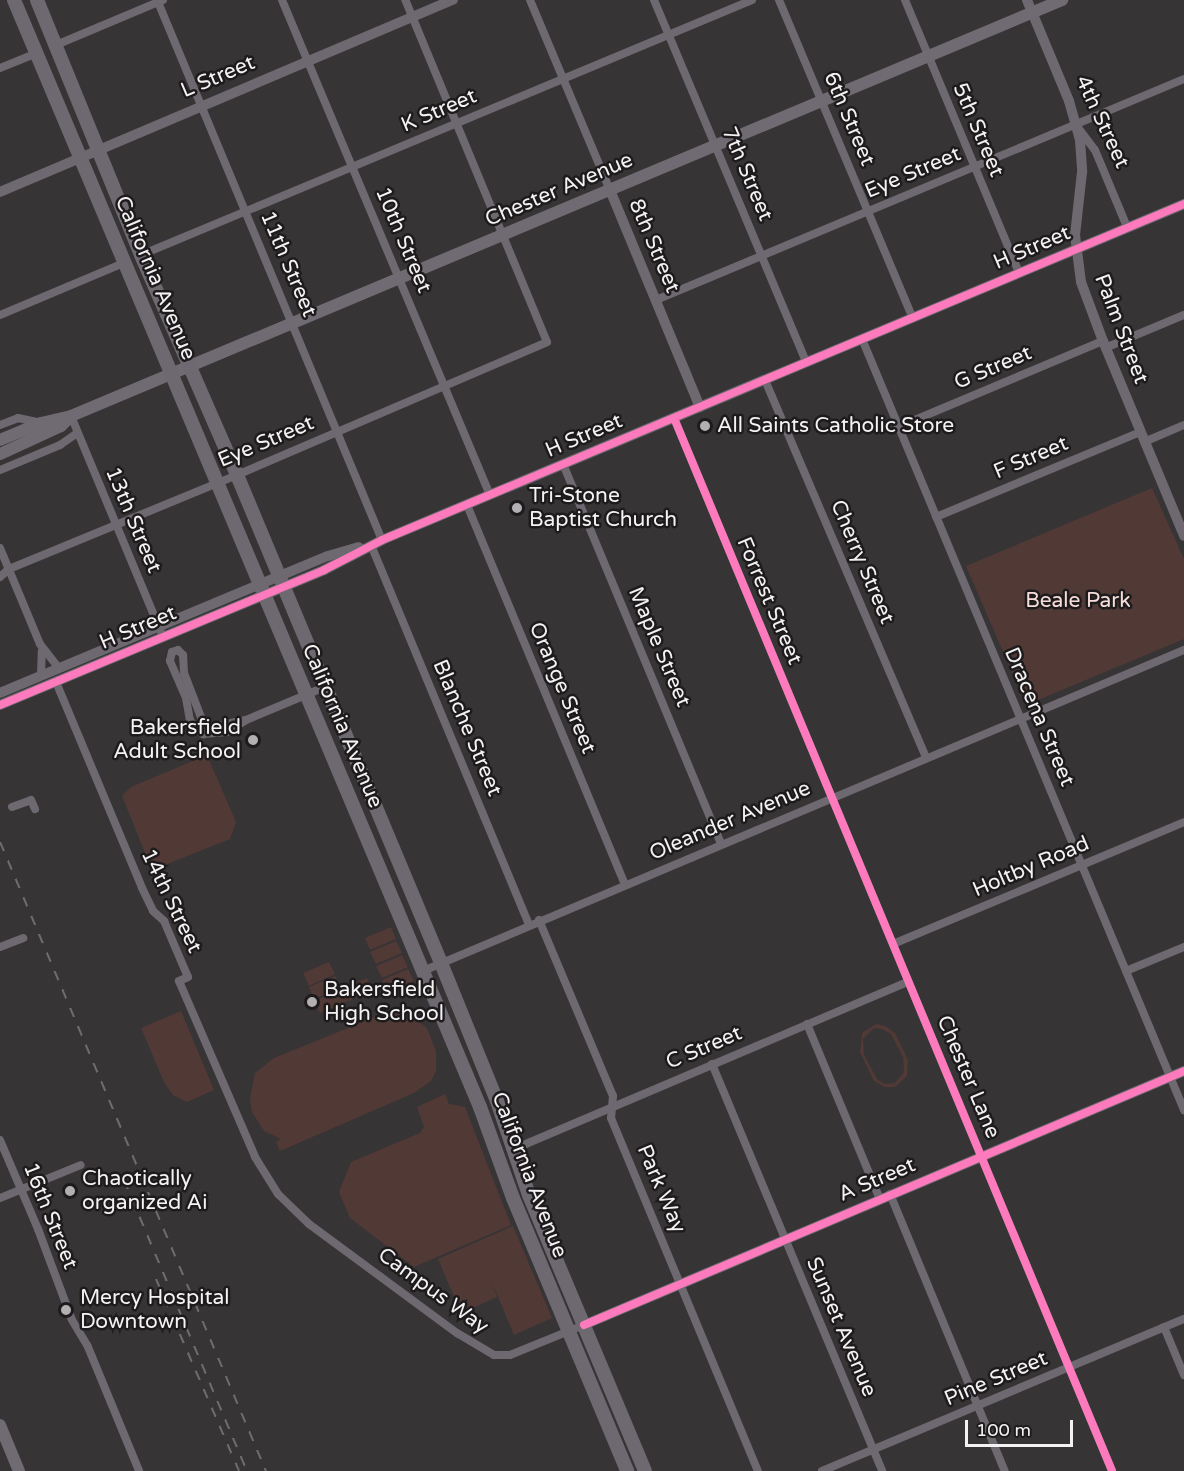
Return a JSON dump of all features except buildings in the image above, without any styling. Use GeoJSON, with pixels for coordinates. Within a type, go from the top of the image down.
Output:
{"type":"FeatureCollection","features":[{"type":"Feature","properties":{"kind":"main road","name":"California Avenue"},"geometry":{"type":"LineString","coordinates":[[14,0],[480,1107],[513,1198],[627,1471]]}},
{"type":"Feature","properties":{"kind":"main road","name":"California Avenue"},"geometry":{"type":"LineString","coordinates":[[37,0],[141,255],[237,475],[441,963],[514,1149],[529,1195],[645,1471]]}},
{"type":"Feature","properties":{"kind":"main road","name":"Chester Avenue"},"geometry":{"type":"LineString","coordinates":[[0,440],[41,423],[71,416],[173,374],[1062,0]]}},
{"type":"Feature","properties":{"kind":"main road","name":"Chester Avenue"},"geometry":{"type":"LineString","coordinates":[[0,454],[61,426],[71,416]]}},
{"type":"Feature","properties":{"kind":"main road"},"geometry":{"type":"LineString","coordinates":[[0,1425],[19,1471]]}},
{"type":"Feature","properties":{"kind":"street","name":"10th Street"},"geometry":{"type":"LineString","coordinates":[[282,0],[490,495]]}},
{"type":"Feature","properties":{"kind":"street"},"geometry":{"type":"LineString","coordinates":[[405,0],[504,235]]}},
{"type":"Feature","properties":{"kind":"street","name":"L Street"},"geometry":{"type":"LineString","coordinates":[[0,192],[453,0]]}},
{"type":"Feature","properties":{"kind":"street","name":"8th Street"},"geometry":{"type":"LineString","coordinates":[[530,0],[700,406]]}},
{"type":"Feature","properties":{"kind":"street","name":"7th Street"},"geometry":{"type":"LineString","coordinates":[[654,0],[806,362]]}},
{"type":"Feature","properties":{"kind":"street","name":"K Street"},"geometry":{"type":"LineString","coordinates":[[141,255],[752,0]]}},
{"type":"Feature","properties":{"kind":"street","name":"6th Street"},"geometry":{"type":"LineString","coordinates":[[780,0],[913,318]]}},
{"type":"Feature","properties":{"kind":"street","name":"5th Street"},"geometry":{"type":"LineString","coordinates":[[905,0],[1019,273]]}},
{"type":"Feature","properties":{"kind":"street","name":"4th Street"},"geometry":{"type":"LineString","coordinates":[[1027,0],[1077,126],[1095,150],[1127,227]]}},
{"type":"Feature","properties":{"kind":"street"},"geometry":{"type":"LineString","coordinates":[[56,45],[161,1]]}},
{"type":"Feature","properties":{"kind":"street","name":"11th Street"},"geometry":{"type":"LineString","coordinates":[[161,1],[382,540]]}},
{"type":"Feature","properties":{"kind":"street"},"geometry":{"type":"LineString","coordinates":[[0,68],[37,53]]}},
{"type":"Feature","properties":{"kind":"street","name":"Eye Street"},"geometry":{"type":"LineString","coordinates":[[656,300],[974,166],[1077,126],[1184,79]]}},
{"type":"Feature","properties":{"kind":"street","name":"Palm Street"},"geometry":{"type":"LineString","coordinates":[[1077,126],[1082,163],[1075,221],[1081,282],[1104,345],[1184,536]]}},
{"type":"Feature","properties":{"kind":"street","name":"H Street"},"geometry":{"type":"LineString","coordinates":[[0,705],[56,682],[161,632],[281,582],[324,570],[382,540],[1184,204]]}},
{"type":"Feature","properties":{"kind":"street","name":"Eye Street"},"geometry":{"type":"LineString","coordinates":[[0,577],[9,569],[237,475],[547,342],[504,235]]}},
{"type":"Feature","properties":{"kind":"street"},"geometry":{"type":"LineString","coordinates":[[0,315],[126,262]]}},
{"type":"Feature","properties":{"kind":"street","name":"G Street"},"geometry":{"type":"LineString","coordinates":[[898,427],[1184,315]]}},
{"type":"Feature","properties":{"kind":"street","name":"Dracena Street"},"geometry":{"type":"LineString","coordinates":[[862,339],[1184,1110]]}},
{"type":"Feature","properties":{"kind":"street","name":"Cherry Street"},"geometry":{"type":"LineString","coordinates":[[765,380],[926,758]]}},
{"type":"Feature","properties":{"kind":"street","name":"13th Street"},"geometry":{"type":"LineString","coordinates":[[71,416],[161,632]]}},
{"type":"Feature","properties":{"kind":"street"},"geometry":{"type":"LineString","coordinates":[[0,425],[18,418],[41,423]]}},
{"type":"Feature","properties":{"kind":"street","name":"Forrest Street"},"geometry":{"type":"LineString","coordinates":[[674,418],[832,797]]}},
{"type":"Feature","properties":{"kind":"street","name":"F Street"},"geometry":{"type":"LineString","coordinates":[[936,517],[1142,437],[1184,425]]}},
{"type":"Feature","properties":{"kind":"street"},"geometry":{"type":"LineString","coordinates":[[0,470],[60,446],[77,433]]}},
{"type":"Feature","properties":{"kind":"street","name":"Maple Street"},"geometry":{"type":"LineString","coordinates":[[563,464],[721,844]]}},
{"type":"Feature","properties":{"kind":"street","name":"Orange Street"},"geometry":{"type":"LineString","coordinates":[[467,505],[625,884]]}},
{"type":"Feature","properties":{"kind":"street","name":"Blanche Street"},"geometry":{"type":"LineString","coordinates":[[371,545],[529,924]]}},
{"type":"Feature","properties":{"kind":"street"},"geometry":{"type":"LineString","coordinates":[[0,548],[40,644],[43,660],[41,675]]}},
{"type":"Feature","properties":{"kind":"street","name":"H Street"},"geometry":{"type":"LineString","coordinates":[[0,693],[101,650],[161,632]]}},
{"type":"Feature","properties":{"kind":"street"},"geometry":{"type":"LineString","coordinates":[[40,644],[59,668]]}},
{"type":"Feature","properties":{"kind":"street"},"geometry":{"type":"LineString","coordinates":[[56,682],[60,674],[101,650]]}},
{"type":"Feature","properties":{"kind":"street"},"geometry":{"type":"LineString","coordinates":[[246,720],[211,727],[204,725],[184,673],[183,655],[178,650],[172,652],[170,661],[186,698],[190,720],[196,729],[207,735],[222,734],[246,720],[325,687]]}},
{"type":"Feature","properties":{"kind":"street","name":"Oleander Avenue"},"geometry":{"type":"LineString","coordinates":[[423,971],[529,924],[1184,650]]}},
{"type":"Feature","properties":{"kind":"street","name":"14th Street"},"geometry":{"type":"LineString","coordinates":[[56,682],[142,888],[153,911],[164,921],[188,977],[179,981],[255,1157],[278,1194]]}},
{"type":"Feature","properties":{"kind":"street","name":"Chester Lane"},"geometry":{"type":"LineString","coordinates":[[832,797],[1112,1471]]}},
{"type":"Feature","properties":{"kind":"street"},"geometry":{"type":"LineString","coordinates":[[12,807],[31,800],[34,809]]}},
{"type":"Feature","properties":{"kind":"street","name":"Holtby Road"},"geometry":{"type":"LineString","coordinates":[[893,944],[1184,822]]}},
{"type":"Feature","properties":{"kind":"street","name":"Park Way"},"geometry":{"type":"LineString","coordinates":[[539,920],[613,1096],[611,1118],[758,1471]]}},
{"type":"Feature","properties":{"kind":"street"},"geometry":{"type":"LineString","coordinates":[[0,947],[23,938]]}},
{"type":"Feature","properties":{"kind":"street"},"geometry":{"type":"LineString","coordinates":[[1126,971],[1184,946]]}},
{"type":"Feature","properties":{"kind":"street","name":"C Street"},"geometry":{"type":"LineString","coordinates":[[514,1149],[908,982]]}},
{"type":"Feature","properties":{"kind":"street"},"geometry":{"type":"LineString","coordinates":[[807,1024],[1005,1471]]}},
{"type":"Feature","properties":{"kind":"street","name":"Sunset Avenue"},"geometry":{"type":"LineString","coordinates":[[712,1064],[882,1471]]}},
{"type":"Feature","properties":{"kind":"street","name":"A Street"},"geometry":{"type":"LineString","coordinates":[[584,1325],[680,1282],[1184,1071]]}},
{"type":"Feature","properties":{"kind":"street","name":"16th Street"},"geometry":{"type":"LineString","coordinates":[[0,1140],[72,1320],[88,1347],[139,1471]]}},
{"type":"Feature","properties":{"kind":"street"},"geometry":{"type":"LineString","coordinates":[[0,1197],[81,1165]]}},
{"type":"Feature","properties":{"kind":"street","name":"Campus Way"},"geometry":{"type":"LineString","coordinates":[[278,1194],[309,1224],[457,1333],[494,1355],[510,1355],[584,1325]]}},
{"type":"Feature","properties":{"kind":"street","name":"Pine Street"},"geometry":{"type":"LineString","coordinates":[[822,1471],[1184,1319]]}},
{"type":"Feature","properties":{"kind":"street"},"geometry":{"type":"LineString","coordinates":[[1164,1327],[1184,1375]]}},
{"type":"Feature","properties":{"kind":"green space","name":"Beale Park"},"geometry":{"type":"Polygon","coordinates":[[[1152,488],[1184,559],[1184,639],[1026,705],[966,566],[1152,488]]]}},
{"type":"Feature","properties":{"kind":"green space"},"geometry":{"type":"Polygon","coordinates":[[[207,755],[236,822],[230,839],[152,870],[122,796],[131,787],[207,755]]]}},
{"type":"Feature","properties":{"kind":"green space"},"geometry":{"type":"Polygon","coordinates":[[[391,927],[396,939],[370,950],[365,938],[391,927]]]}},
{"type":"Feature","properties":{"kind":"green space"},"geometry":{"type":"Polygon","coordinates":[[[396,941],[402,953],[376,964],[370,952],[396,941]]]}},
{"type":"Feature","properties":{"kind":"green space"},"geometry":{"type":"Polygon","coordinates":[[[402,955],[408,967],[382,978],[376,966],[402,955]]]}},
{"type":"Feature","properties":{"kind":"green space"},"geometry":{"type":"Polygon","coordinates":[[[329,962],[335,974],[309,986],[303,973],[329,962]]]}},
{"type":"Feature","properties":{"kind":"green space"},"geometry":{"type":"Polygon","coordinates":[[[408,969],[414,981],[388,992],[382,980],[408,969]]]}},
{"type":"Feature","properties":{"kind":"green space"},"geometry":{"type":"Polygon","coordinates":[[[335,976],[340,988],[314,999],[309,987],[335,976]]]}},
{"type":"Feature","properties":{"kind":"green space"},"geometry":{"type":"Polygon","coordinates":[[[367,978],[372,991],[320,1013],[314,1001],[367,978]]]}},
{"type":"Feature","properties":{"kind":"green space"},"geometry":{"type":"Polygon","coordinates":[[[181,1011],[214,1090],[187,1102],[173,1095],[165,1084],[141,1028],[181,1011]]]}},
{"type":"Feature","properties":{"kind":"green space"},"geometry":{"type":"Polygon","coordinates":[[[390,1011],[409,1014],[427,1028],[436,1051],[436,1071],[431,1081],[414,1093],[280,1151],[276,1142],[281,1139],[264,1131],[252,1112],[250,1099],[255,1073],[274,1058],[390,1011]]]}},
{"type":"Feature","properties":{"kind":"green space"},"geometry":{"type":"Polygon","coordinates":[[[876,1024],[885,1026],[895,1033],[908,1060],[907,1076],[895,1087],[885,1087],[874,1081],[860,1052],[862,1033],[876,1024]],[[874,1028],[863,1039],[864,1055],[877,1079],[885,1084],[895,1083],[904,1072],[903,1057],[891,1034],[874,1028]]]}},
{"type":"Feature","properties":{"kind":"green space"},"geometry":{"type":"Polygon","coordinates":[[[445,1094],[449,1104],[465,1107],[511,1225],[414,1267],[350,1218],[339,1192],[351,1162],[420,1133],[424,1127],[417,1107],[445,1094]]]}},
{"type":"Feature","properties":{"kind":"green space"},"geometry":{"type":"Polygon","coordinates":[[[513,1226],[552,1318],[514,1335],[491,1280],[497,1297],[461,1313],[438,1259],[513,1226]]]}},
{"type":"Feature","properties":{"kind":"railway"},"geometry":{"type":"LineString","coordinates":[[0,842],[266,1471]]}},
{"type":"Feature","properties":{"kind":"railway"},"geometry":{"type":"LineString","coordinates":[[124,1180],[247,1471]]}},
{"type":"Feature","properties":{"kind":"railway"},"geometry":{"type":"LineString","coordinates":[[156,1279],[239,1471]]}},
{"type":"Feature","properties":{"kind":"cycle path"},"geometry":{"type":"LineString","coordinates":[[0,705],[324,570],[382,540],[1184,204]]}},
{"type":"Feature","properties":{"kind":"cycle path"},"geometry":{"type":"LineString","coordinates":[[674,418],[1112,1471]]}},
{"type":"Feature","properties":{"kind":"cycle path"},"geometry":{"type":"LineString","coordinates":[[584,1325],[1184,1071]]}},
{"type":"Feature","properties":{"kind":"place","name":"All Saints Catholic Store"},"geometry":{"type":"Point","coordinates":[705,426]}},
{"type":"Feature","properties":{"kind":"place","name":"Tri-Stone Baptist Church"},"geometry":{"type":"Point","coordinates":[517,508]}},
{"type":"Feature","properties":{"kind":"place","name":"Bakersfield Adult School"},"geometry":{"type":"Point","coordinates":[253,740]}},
{"type":"Feature","properties":{"kind":"place","name":"Bakersfield High School"},"geometry":{"type":"Point","coordinates":[312,1002]}},
{"type":"Feature","properties":{"kind":"place","name":"Chaotically organized Ai"},"geometry":{"type":"Point","coordinates":[70,1191]}},
{"type":"Feature","properties":{"kind":"place","name":"Mercy Hospital Downtown"},"geometry":{"type":"Point","coordinates":[66,1310]}}]}
